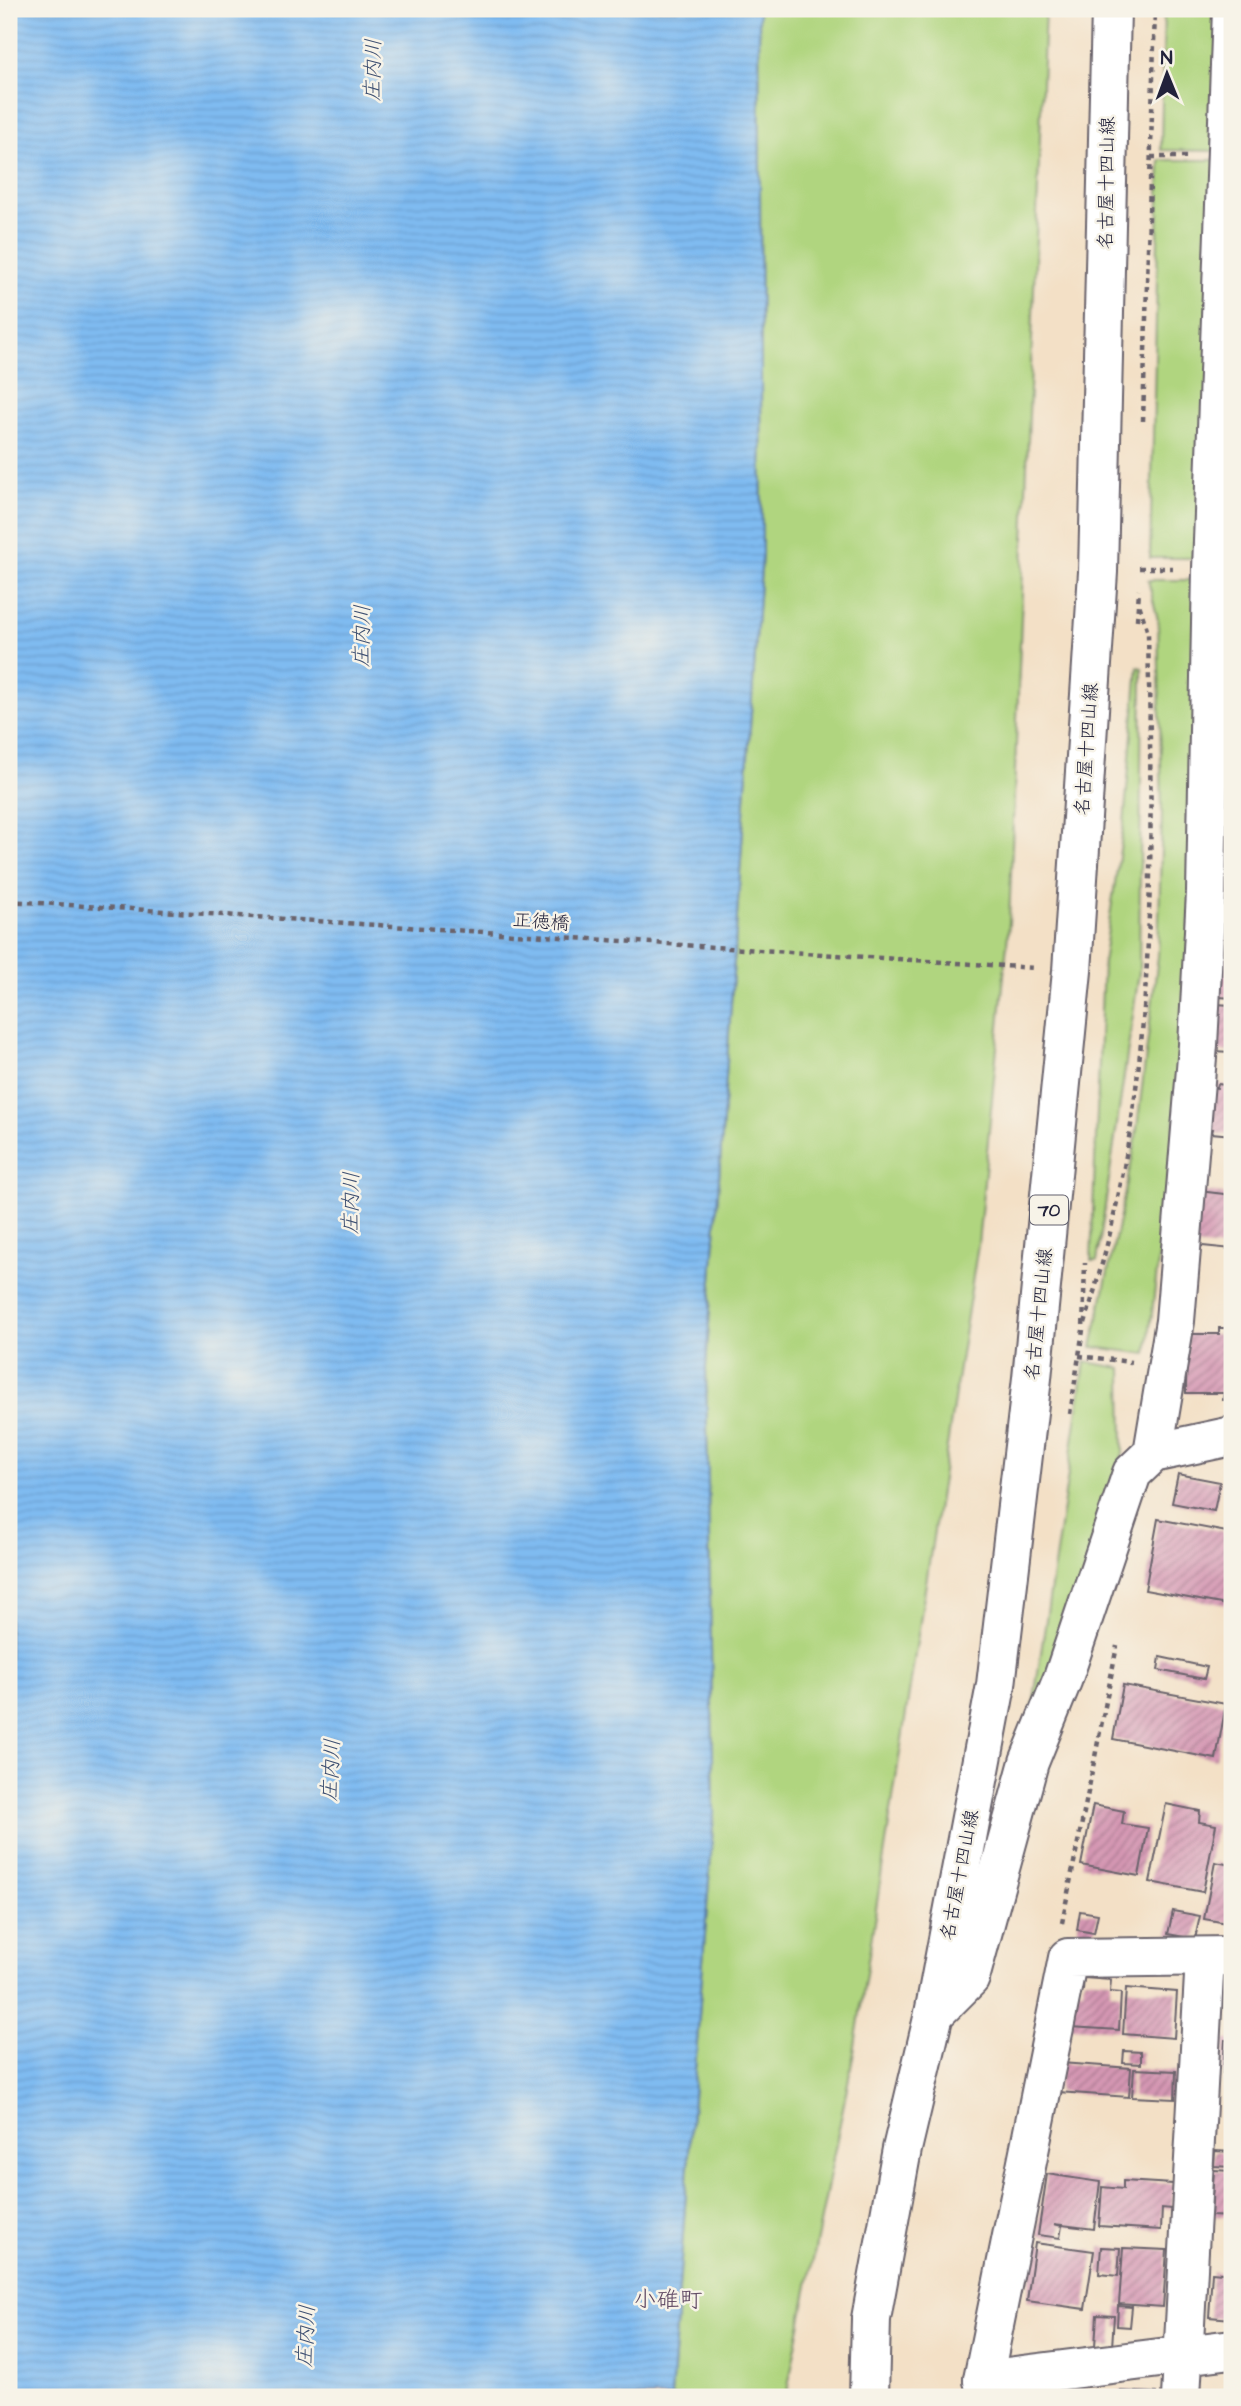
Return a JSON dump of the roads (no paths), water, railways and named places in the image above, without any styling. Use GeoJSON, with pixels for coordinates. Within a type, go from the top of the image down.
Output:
{"type":"FeatureCollection","features":[{"type":"Feature","properties":{"kind":"street","name":"名古屋十四山線"},"geometry":{"type":"LineString","coordinates":[[869,2397],[871,2319],[902,2149],[934,2014],[996,1685],[1032,1378],[1072,971],[1098,572],[1111,9]]}},
{"type":"Feature","properties":{"kind":"street"},"geometry":{"type":"LineString","coordinates":[[1153,1453],[1175,1321],[1198,1045],[1219,893],[1212,569],[1230,157],[1232,9]]}},
{"type":"Feature","properties":{"kind":"street"},"geometry":{"type":"LineString","coordinates":[[934,2014],[970,1978],[1029,1762],[1063,1678],[1132,1473],[1153,1453],[1232,1436]]}},
{"type":"Feature","properties":{"kind":"street"},"geometry":{"type":"LineString","coordinates":[[1181,2397],[1184,2356],[1218,1957],[1068,1958],[985,2389],[1184,2356],[1232,2349]]}},
{"type":"Feature","properties":{"kind":"water","name":"庄内川"},"geometry":{"type":"Polygon","coordinates":[[[9,9],[759,9],[762,554],[706,1368],[714,1813],[671,2397],[9,2397],[9,9]]]}},
{"type":"Feature","properties":{"kind":"district","name":"小碓町"},"geometry":{"type":"Point","coordinates":[668,2300]}}]}
